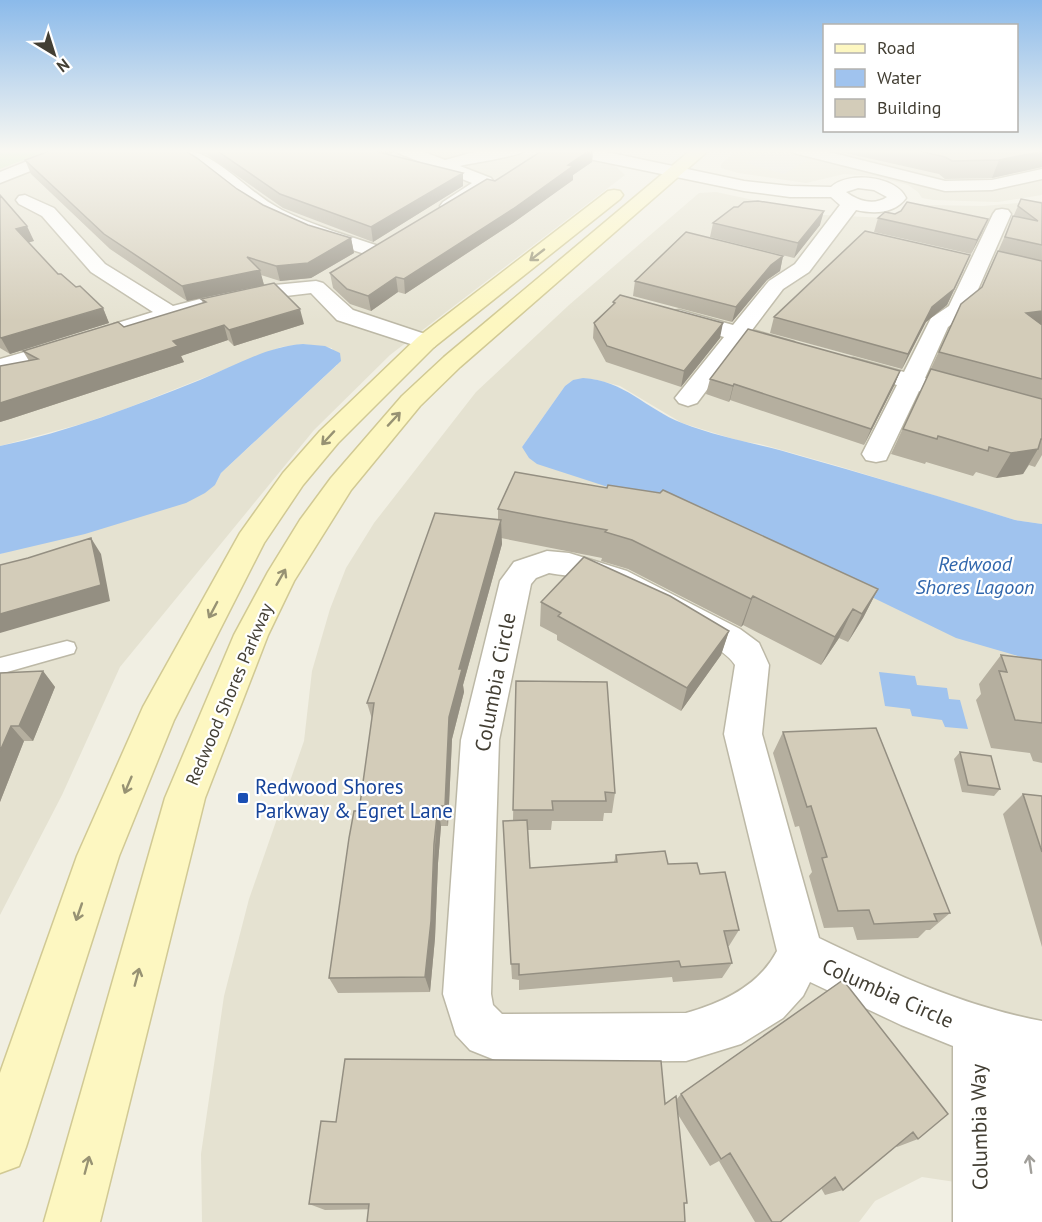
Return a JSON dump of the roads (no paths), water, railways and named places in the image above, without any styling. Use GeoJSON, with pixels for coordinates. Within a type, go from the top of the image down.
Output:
{"type":"FeatureCollection","features":[{"type":"Feature","properties":{"kind":"main road"},"geometry":{"type":"LineString","coordinates":[[0,1147],[98,856],[156,718],[250,540],[293,479],[329,437],[426,342],[599,207]]}},
{"type":"Feature","properties":{"kind":"main road","name":"Redwood Shores Parkway"},"geometry":{"type":"LineString","coordinates":[[72,1222],[185,798],[250,635],[279,580],[311,527],[341,484],[411,401],[452,362],[633,207]]}},
{"type":"Feature","properties":{"kind":"street"},"geometry":{"type":"LineString","coordinates":[[31,207],[48,212],[98,268],[153,301],[169,314]]}},
{"type":"Feature","properties":{"kind":"street"},"geometry":{"type":"LineString","coordinates":[[264,207],[320,233],[375,251]]}},
{"type":"Feature","properties":{"kind":"street"},"geometry":{"type":"LineString","coordinates":[[432,217],[447,207]]}},
{"type":"Feature","properties":{"kind":"street"},"geometry":{"type":"LineString","coordinates":[[688,398],[776,285],[802,268],[841,233],[844,207]]}},
{"type":"Feature","properties":{"kind":"street"},"geometry":{"type":"LineString","coordinates":[[876,454],[939,323],[958,310],[972,263],[1002,214]]}},
{"type":"Feature","properties":{"kind":"street"},"geometry":{"type":"LineString","coordinates":[[356,263],[394,240]]}},
{"type":"Feature","properties":{"kind":"street"},"geometry":{"type":"LineString","coordinates":[[775,261],[802,268]]}},
{"type":"Feature","properties":{"kind":"street"},"geometry":{"type":"LineString","coordinates":[[972,263],[1002,270]]}},
{"type":"Feature","properties":{"kind":"street"},"geometry":{"type":"LineString","coordinates":[[0,367],[169,314],[283,288],[323,283],[337,310],[345,315],[426,342]]}},
{"type":"Feature","properties":{"kind":"street"},"geometry":{"type":"LineString","coordinates":[[655,310],[805,352]]}},
{"type":"Feature","properties":{"kind":"street"},"geometry":{"type":"LineString","coordinates":[[828,358],[1042,418]]}},
{"type":"Feature","properties":{"kind":"street","name":"Columbia Circle"},"geometry":{"type":"LineString","coordinates":[[800,953],[787,980],[775,994],[724,1027],[686,1037],[500,1038],[487,1033],[473,1018],[467,994],[480,740],[514,587],[519,575],[525,570],[540,563],[553,562],[576,566],[613,578],[728,638],[747,653],[752,669],[743,734],[800,953],[913,1007],[1010,1040]]}},
{"type":"Feature","properties":{"kind":"street","name":"Columbia Way"},"geometry":{"type":"LineString","coordinates":[[981,1222],[1010,1040]]}},
{"type":"Feature","properties":{"kind":"street","name":"Columbia Way"},"geometry":{"type":"LineString","coordinates":[[1010,1040],[1037,1222]]}},
{"type":"Feature","properties":{"kind":"lane"},"geometry":{"type":"LineString","coordinates":[[0,666],[67,648]]}},
{"type":"Feature","properties":{"kind":"water"},"geometry":{"type":"Polygon","coordinates":[[[303,344],[325,346],[340,353],[341,361],[221,473],[215,485],[205,493],[186,503],[85,534],[0,554],[0,446],[101,418],[263,353],[303,344]]]}},
{"type":"Feature","properties":{"kind":"water","name":"Redwood Shores Lagoon"},"geometry":{"type":"Polygon","coordinates":[[[583,378],[598,380],[623,389],[669,417],[696,428],[854,471],[1015,520],[1042,524],[1042,663],[956,638],[719,523],[537,464],[529,458],[522,447],[565,386],[573,380],[583,378]]]}},
{"type":"Feature","properties":{"kind":"water"},"geometry":{"type":"Polygon","coordinates":[[[879,672],[915,676],[917,685],[947,688],[949,699],[960,700],[968,729],[945,727],[942,720],[912,716],[910,709],[885,706],[879,672]]]}},
{"type":"Feature","properties":{"kind":"place","name":"Redwood Shores Parkway & Egret Lane"},"geometry":{"type":"Point","coordinates":[243,798]}}]}
